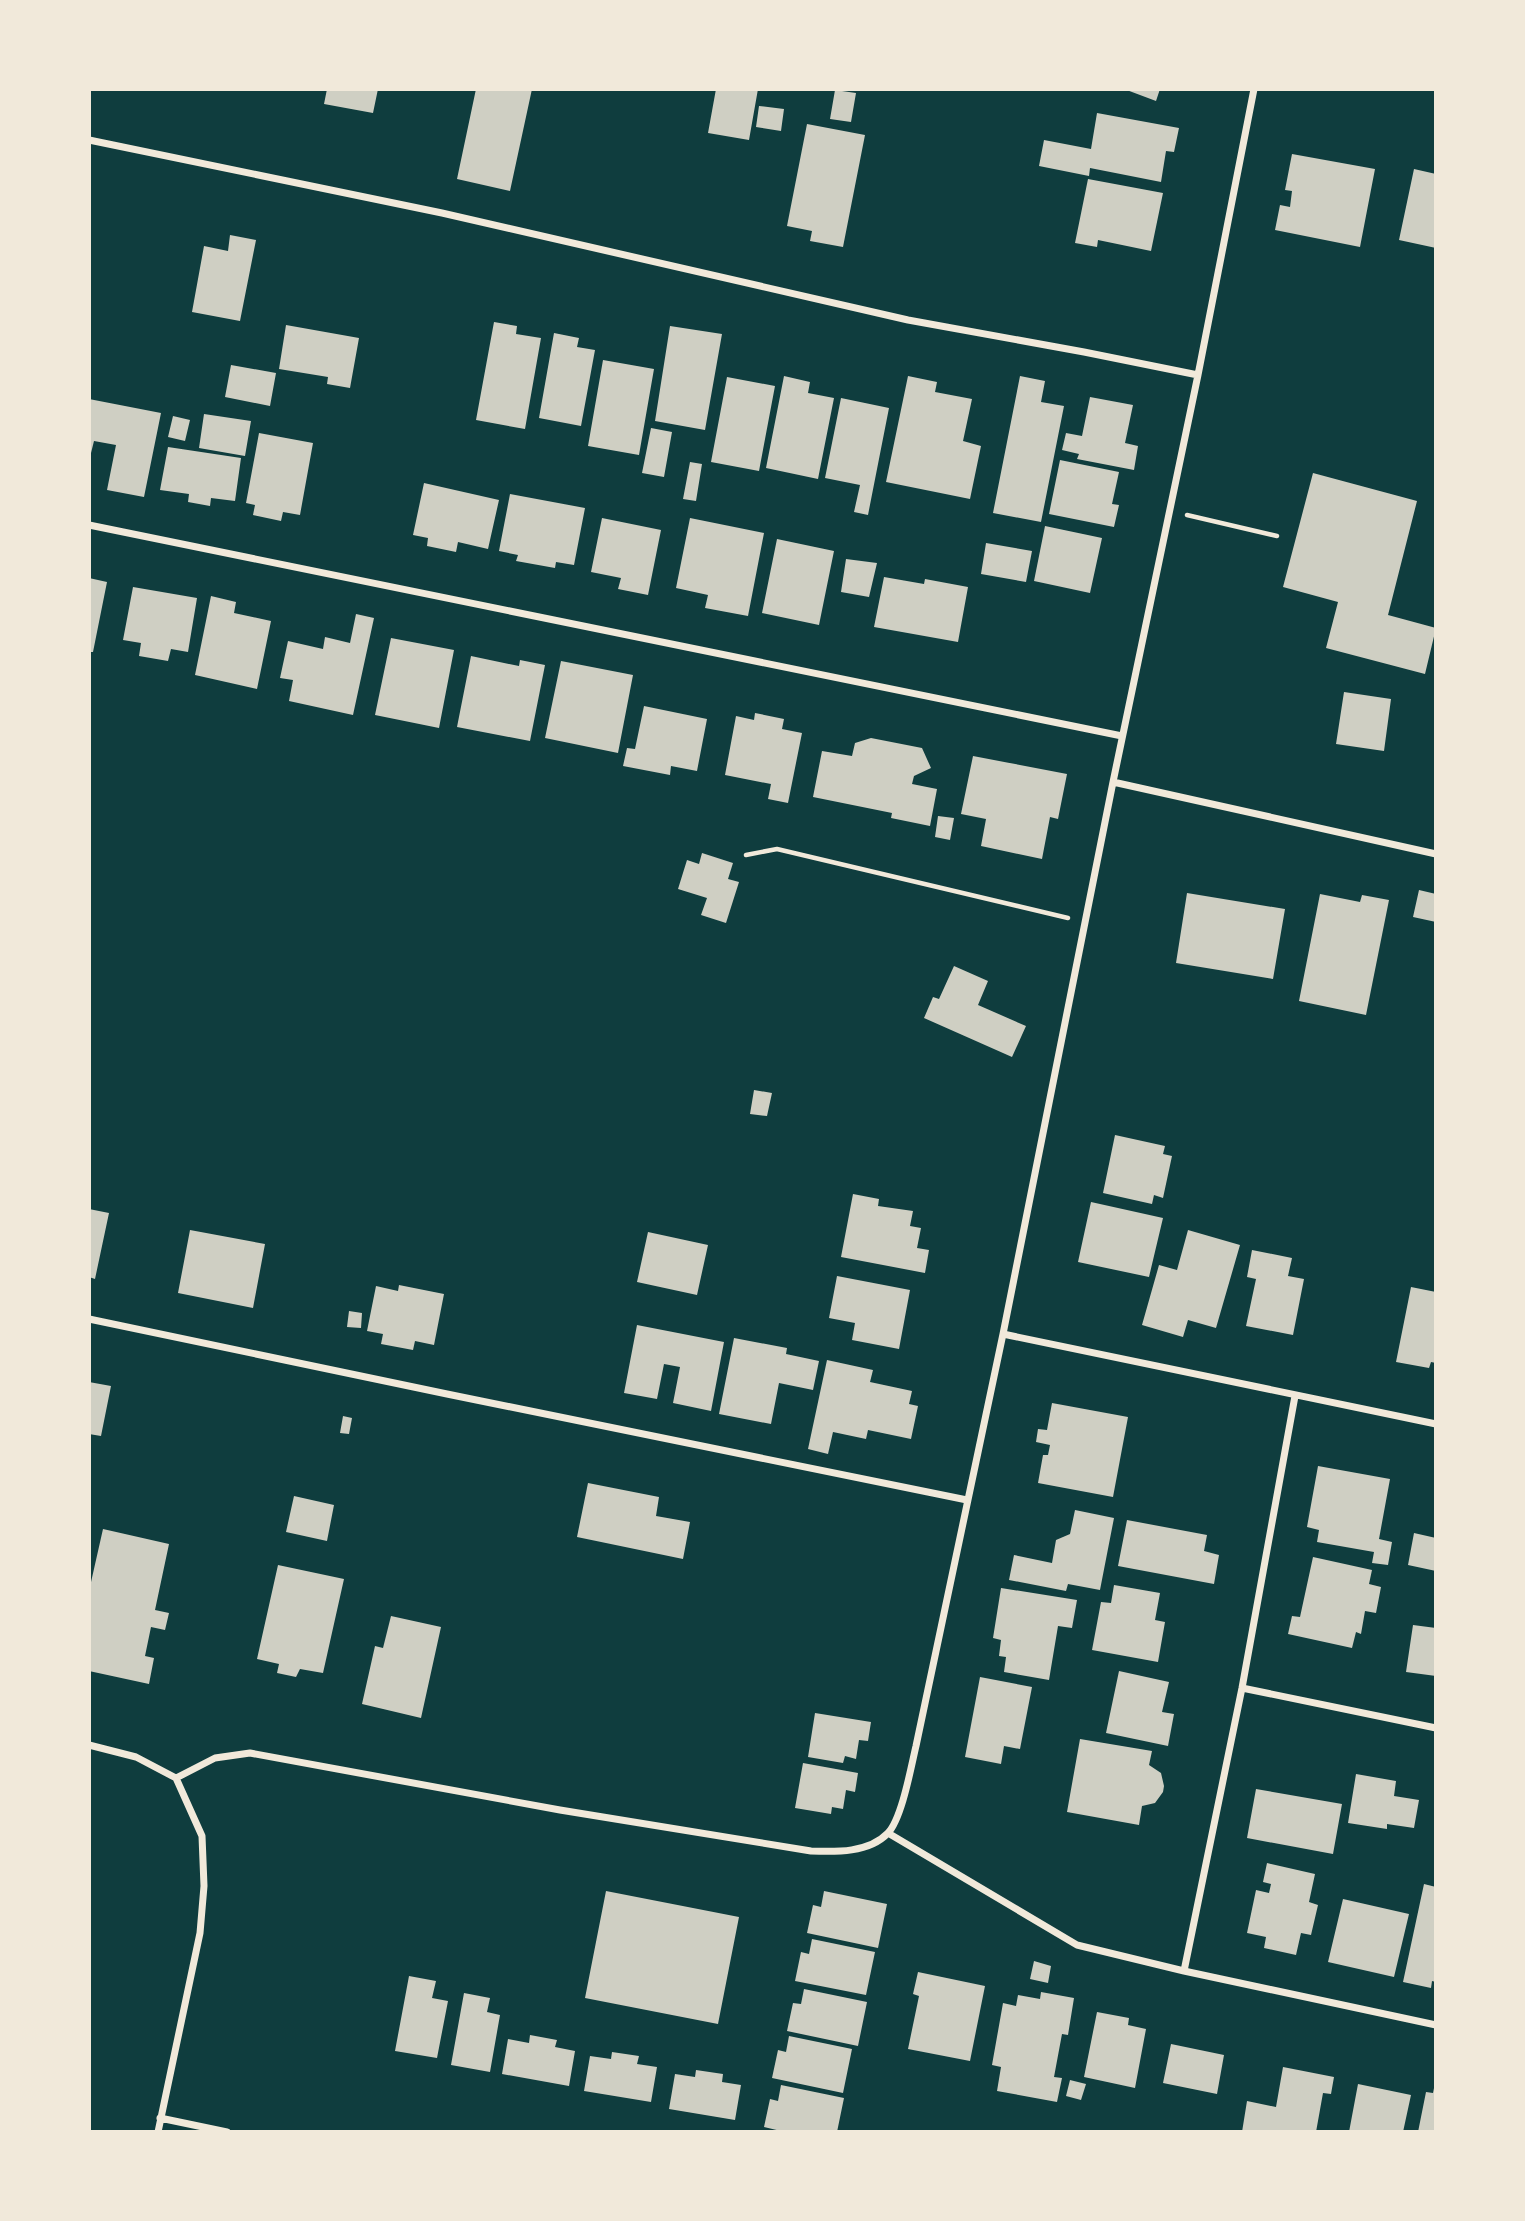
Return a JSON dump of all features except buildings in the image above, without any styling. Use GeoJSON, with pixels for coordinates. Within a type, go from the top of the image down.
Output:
{"type":"FeatureCollection","features":[{"type":"Feature","properties":{"kind":"street"},"geometry":{"type":"LineString","coordinates":[[176,1778],[215,1758],[250,1754],[560,1810],[811,1851],[857,1850],[888,1833],[902,1806],[916,1746],[1003,1334],[1254,89]]}},
{"type":"Feature","properties":{"kind":"street"},"geometry":{"type":"LineString","coordinates":[[89,140],[442,213],[908,320],[1198,375]]}},
{"type":"Feature","properties":{"kind":"street"},"geometry":{"type":"LineString","coordinates":[[89,525],[1122,736]]}},
{"type":"Feature","properties":{"kind":"street"},"geometry":{"type":"LineString","coordinates":[[1113,782],[1436,854]]}},
{"type":"Feature","properties":{"kind":"street"},"geometry":{"type":"LineString","coordinates":[[89,1318],[967,1500]]}},
{"type":"Feature","properties":{"kind":"street"},"geometry":{"type":"LineString","coordinates":[[1003,1334],[1436,1424]]}},
{"type":"Feature","properties":{"kind":"street"},"geometry":{"type":"LineString","coordinates":[[1184,1970],[1242,1688],[1295,1396]]}},
{"type":"Feature","properties":{"kind":"street"},"geometry":{"type":"LineString","coordinates":[[1242,1688],[1436,1728]]}},
{"type":"Feature","properties":{"kind":"street"},"geometry":{"type":"LineString","coordinates":[[89,1745],[136,1757],[176,1778],[202,1836],[204,1886],[200,1933],[158,2132]]}},
{"type":"Feature","properties":{"kind":"street"},"geometry":{"type":"LineString","coordinates":[[888,1833],[1077,1945],[1436,2025]]}},
{"type":"Feature","properties":{"kind":"street"},"geometry":{"type":"LineString","coordinates":[[160,2118],[227,2132]]}},
{"type":"Feature","properties":{"kind":"path"},"geometry":{"type":"LineString","coordinates":[[1169,511],[1277,536]]}},
{"type":"Feature","properties":{"kind":"path"},"geometry":{"type":"LineString","coordinates":[[746,855],[777,849],[1086,922]]}}]}
